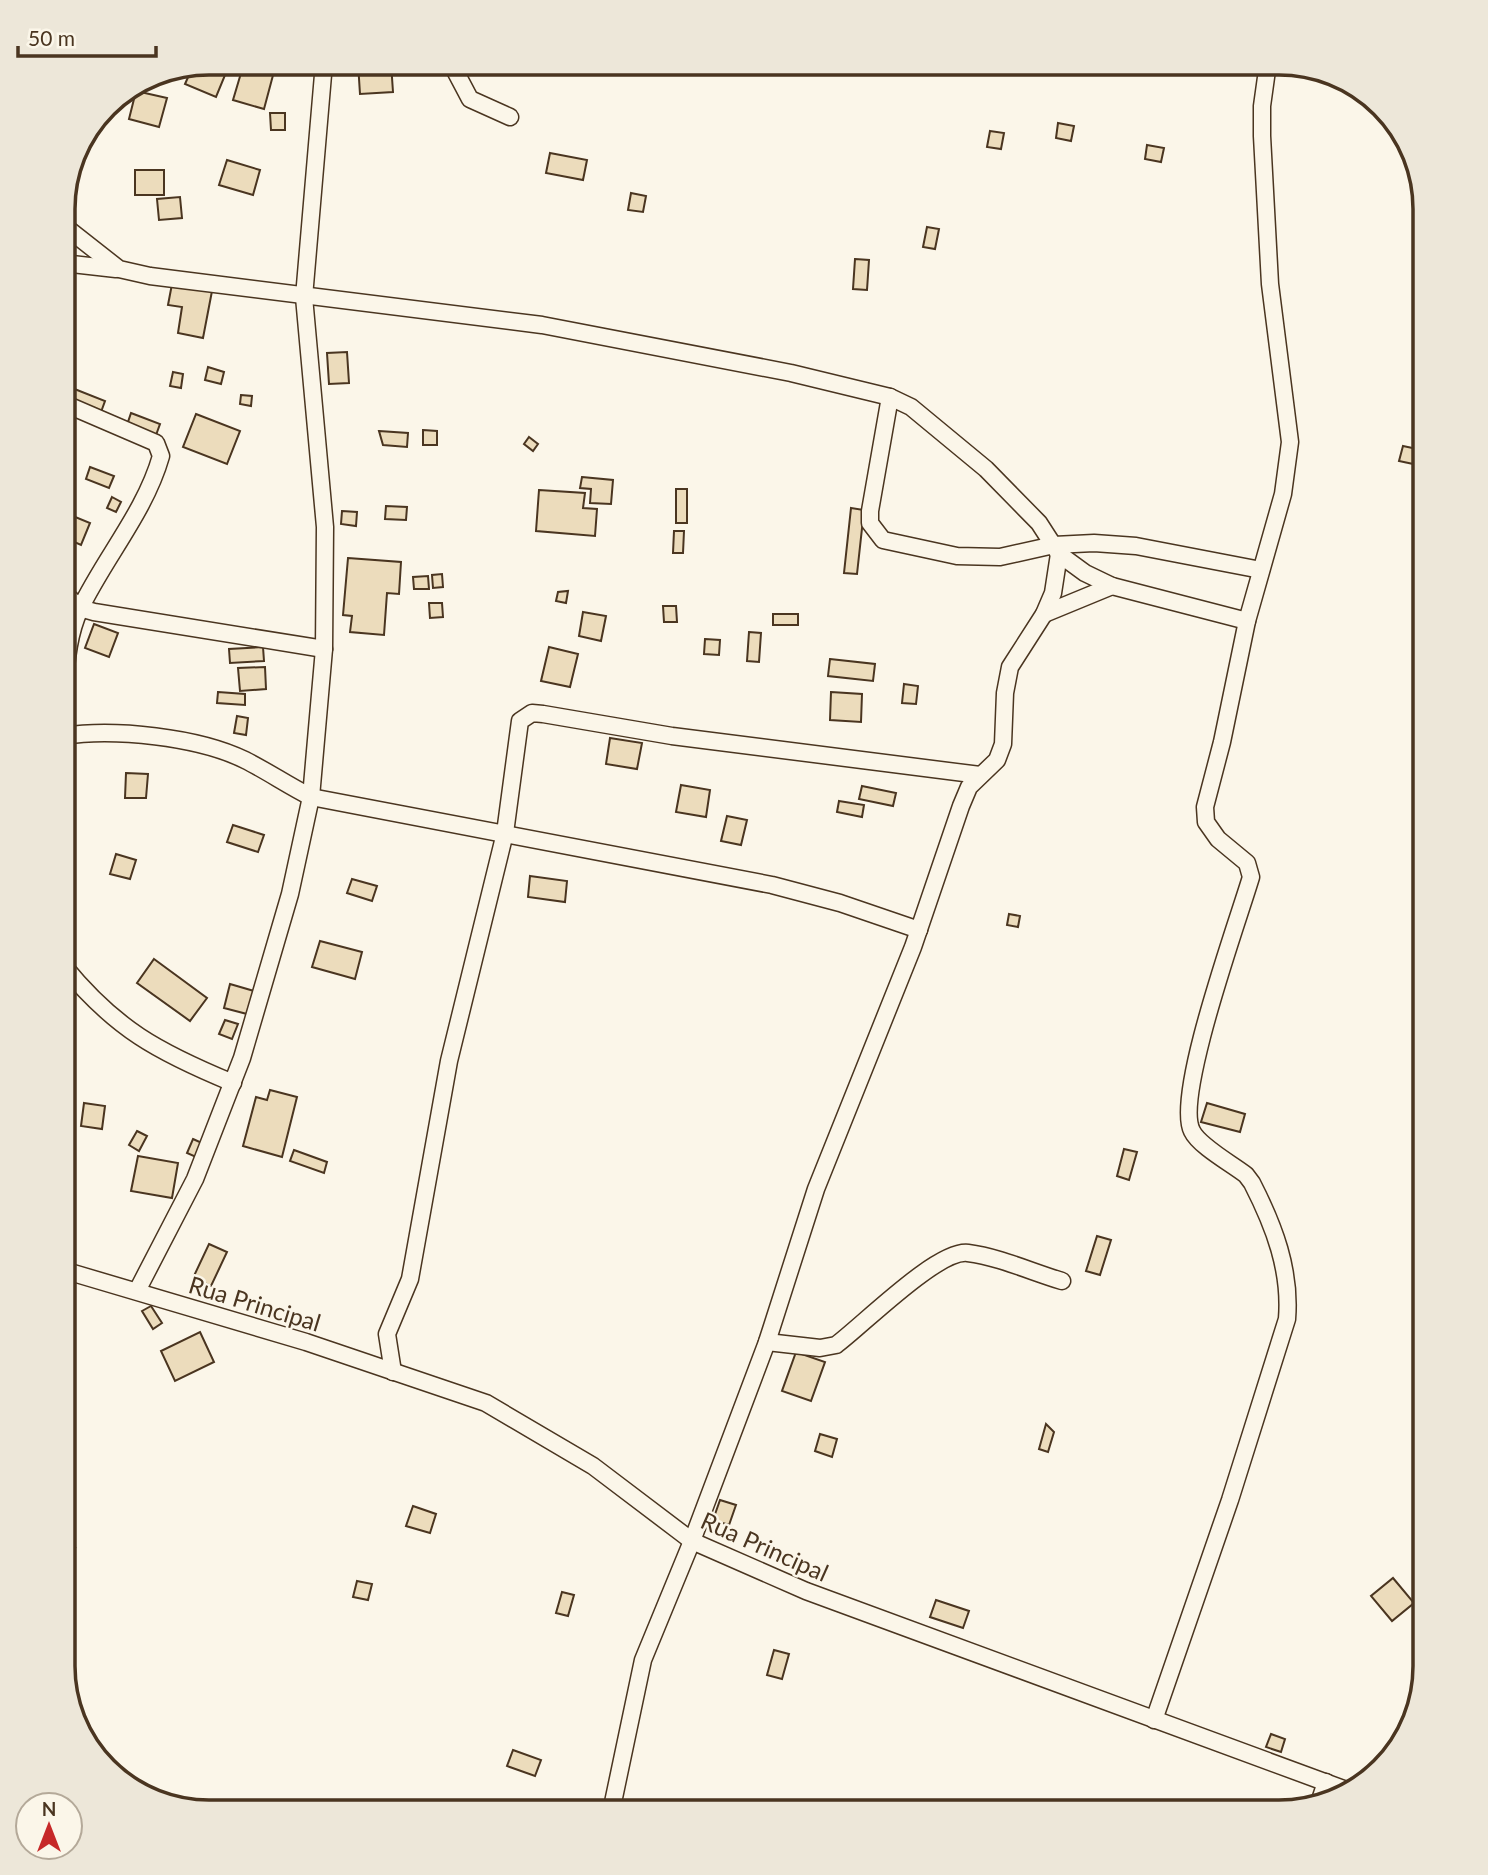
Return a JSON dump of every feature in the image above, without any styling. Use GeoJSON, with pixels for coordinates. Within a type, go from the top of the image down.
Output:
{"type":"FeatureCollection","features":[{"type":"Feature","properties":{"kind":"street"},"geometry":{"type":"LineString","coordinates":[[137,1291],[195,1179],[233,1083],[290,894],[311,797],[324,649],[325,527],[304,297],[323,76]]}},
{"type":"Feature","properties":{"kind":"street"},"geometry":{"type":"LineString","coordinates":[[458,76],[470,99],[510,117]]}},
{"type":"Feature","properties":{"kind":"street"},"geometry":{"type":"LineString","coordinates":[[1154,1720],[1230,1500],[1287,1319],[1289,1299],[1282,1256],[1252,1183],[1246,1175],[1197,1138],[1189,1119],[1192,1075],[1251,877],[1247,863],[1218,839],[1206,822],[1205,807],[1247,621],[1283,494],[1290,442],[1272,320],[1262,136],[1266,76]]}},
{"type":"Feature","properties":{"kind":"street"},"geometry":{"type":"LineString","coordinates":[[76,235],[119,269]]}},
{"type":"Feature","properties":{"kind":"street"},"geometry":{"type":"LineString","coordinates":[[76,264],[304,297],[542,325],[791,373],[890,397],[911,407],[986,469],[1039,523],[1057,550],[1085,573],[1112,586],[1247,621]]}},
{"type":"Feature","properties":{"kind":"street"},"geometry":{"type":"LineString","coordinates":[[890,397],[870,511],[870,523],[883,540],[978,559],[1094,543],[1136,546],[1261,570]]}},
{"type":"Feature","properties":{"kind":"street"},"geometry":{"type":"LineString","coordinates":[[76,409],[156,443],[161,456],[128,528],[80,608],[76,622]]}},
{"type":"Feature","properties":{"kind":"street"},"geometry":{"type":"LineString","coordinates":[[614,1800],[643,1660],[692,1541],[766,1342],[816,1189],[919,930],[961,806],[969,787],[997,760],[1003,744],[1005,693],[1010,667],[1044,614],[1054,593],[1057,550]]}},
{"type":"Feature","properties":{"kind":"street"},"geometry":{"type":"LineString","coordinates":[[1044,614],[1112,586]]}},
{"type":"Feature","properties":{"kind":"street"},"geometry":{"type":"LineString","coordinates":[[76,604],[80,608],[324,649]]}},
{"type":"Feature","properties":{"kind":"street"},"geometry":{"type":"LineString","coordinates":[[393,1372],[387,1334],[410,1279],[449,1062],[505,833],[520,721],[532,713],[672,736],[980,775]]}},
{"type":"Feature","properties":{"kind":"street"},"geometry":{"type":"LineString","coordinates":[[76,734],[94,731],[125,733],[219,751],[244,759],[311,797],[772,885],[840,903],[919,930]]}},
{"type":"Feature","properties":{"kind":"street"},"geometry":{"type":"LineString","coordinates":[[75,979],[106,1013],[139,1038],[170,1057],[233,1083]]}},
{"type":"Feature","properties":{"kind":"street"},"geometry":{"type":"LineString","coordinates":[[766,1342],[820,1348],[836,1345],[928,1269],[945,1258],[966,1252],[1062,1281]]}},
{"type":"Feature","properties":{"kind":"street","name":"Rua Principal"},"geometry":{"type":"LineString","coordinates":[[75,1273],[486,1403],[516,1418],[593,1466],[692,1541],[806,1591],[1337,1786]]}},
{"type":"Feature","properties":{"kind":"street"},"geometry":{"type":"LineString","coordinates":[[1322,1793],[1326,1782]]}},
{"type":"Feature","properties":{"kind":"building"},"geometry":{"type":"Polygon","coordinates":[[[225,76],[216,97],[185,84],[188,77],[225,76]]]}},
{"type":"Feature","properties":{"kind":"building"},"geometry":{"type":"Polygon","coordinates":[[[240,76],[273,76],[264,109],[233,100],[240,76]]]}},
{"type":"Feature","properties":{"kind":"building"},"geometry":{"type":"Polygon","coordinates":[[[359,76],[392,76],[393,92],[360,94],[359,76]]]}},
{"type":"Feature","properties":{"kind":"building"},"geometry":{"type":"Polygon","coordinates":[[[142,93],[167,98],[159,127],[129,119],[134,99],[142,93]]]}},
{"type":"Feature","properties":{"kind":"building"},"geometry":{"type":"Polygon","coordinates":[[[270,113],[285,113],[285,130],[271,130],[270,113]]]}},
{"type":"Feature","properties":{"kind":"building"},"geometry":{"type":"Polygon","coordinates":[[[1058,123],[1074,126],[1071,141],[1056,138],[1058,123]]]}},
{"type":"Feature","properties":{"kind":"building"},"geometry":{"type":"Polygon","coordinates":[[[990,131],[1004,133],[1001,149],[987,147],[990,131]]]}},
{"type":"Feature","properties":{"kind":"building"},"geometry":{"type":"Polygon","coordinates":[[[1147,145],[1164,148],[1161,162],[1145,159],[1147,145]]]}},
{"type":"Feature","properties":{"kind":"building"},"geometry":{"type":"Polygon","coordinates":[[[550,153],[587,160],[583,180],[546,173],[550,153]]]}},
{"type":"Feature","properties":{"kind":"building"},"geometry":{"type":"Polygon","coordinates":[[[227,160],[260,170],[253,195],[219,185],[227,160]]]}},
{"type":"Feature","properties":{"kind":"building"},"geometry":{"type":"Polygon","coordinates":[[[135,170],[164,170],[164,195],[135,195],[135,170]]]}},
{"type":"Feature","properties":{"kind":"building"},"geometry":{"type":"Polygon","coordinates":[[[631,193],[646,196],[643,212],[628,210],[631,193]]]}},
{"type":"Feature","properties":{"kind":"building"},"geometry":{"type":"Polygon","coordinates":[[[180,197],[182,218],[159,220],[157,199],[180,197]]]}},
{"type":"Feature","properties":{"kind":"building"},"geometry":{"type":"Polygon","coordinates":[[[927,227],[939,229],[935,249],[923,247],[927,227]]]}},
{"type":"Feature","properties":{"kind":"building"},"geometry":{"type":"Polygon","coordinates":[[[855,259],[869,260],[867,290],[853,289],[855,259]]]}},
{"type":"Feature","properties":{"kind":"building"},"geometry":{"type":"Polygon","coordinates":[[[172,284],[212,291],[203,338],[178,333],[182,307],[168,305],[172,284]]]}},
{"type":"Feature","properties":{"kind":"building"},"geometry":{"type":"Polygon","coordinates":[[[347,352],[349,383],[329,384],[327,353],[347,352]]]}},
{"type":"Feature","properties":{"kind":"building"},"geometry":{"type":"Polygon","coordinates":[[[208,367],[224,372],[221,384],[205,380],[208,367]]]}},
{"type":"Feature","properties":{"kind":"building"},"geometry":{"type":"Polygon","coordinates":[[[173,372],[183,374],[181,388],[170,386],[173,372]]]}},
{"type":"Feature","properties":{"kind":"building"},"geometry":{"type":"Polygon","coordinates":[[[76,390],[105,401],[101,412],[76,401],[76,390]]]}},
{"type":"Feature","properties":{"kind":"building"},"geometry":{"type":"Polygon","coordinates":[[[241,395],[252,396],[251,406],[240,404],[241,395]]]}},
{"type":"Feature","properties":{"kind":"building"},"geometry":{"type":"Polygon","coordinates":[[[131,413],[160,424],[156,435],[127,425],[131,413]]]}},
{"type":"Feature","properties":{"kind":"building"},"geometry":{"type":"Polygon","coordinates":[[[196,414],[240,431],[227,464],[183,447],[196,414]]]}},
{"type":"Feature","properties":{"kind":"building"},"geometry":{"type":"Polygon","coordinates":[[[423,430],[437,431],[437,445],[423,445],[423,430]]]}},
{"type":"Feature","properties":{"kind":"building"},"geometry":{"type":"Polygon","coordinates":[[[379,431],[408,433],[407,447],[383,445],[379,431]]]}},
{"type":"Feature","properties":{"kind":"building"},"geometry":{"type":"Polygon","coordinates":[[[529,437],[538,444],[533,451],[524,444],[529,437]]]}},
{"type":"Feature","properties":{"kind":"building"},"geometry":{"type":"Polygon","coordinates":[[[1403,446],[1413,448],[1413,464],[1399,461],[1403,446]]]}},
{"type":"Feature","properties":{"kind":"building"},"geometry":{"type":"Polygon","coordinates":[[[90,467],[114,476],[109,488],[86,479],[90,467]]]}},
{"type":"Feature","properties":{"kind":"building"},"geometry":{"type":"Polygon","coordinates":[[[582,477],[613,480],[611,504],[590,503],[591,489],[580,488],[582,477]]]}},
{"type":"Feature","properties":{"kind":"building"},"geometry":{"type":"Polygon","coordinates":[[[676,489],[687,489],[687,523],[676,523],[676,489]]]}},
{"type":"Feature","properties":{"kind":"building"},"geometry":{"type":"Polygon","coordinates":[[[539,490],[585,493],[583,508],[597,509],[595,536],[536,531],[539,490]]]}},
{"type":"Feature","properties":{"kind":"building"},"geometry":{"type":"Polygon","coordinates":[[[112,497],[121,502],[116,512],[107,508],[112,497]]]}},
{"type":"Feature","properties":{"kind":"building"},"geometry":{"type":"Polygon","coordinates":[[[386,506],[407,507],[406,520],[385,519],[386,506]]]}},
{"type":"Feature","properties":{"kind":"building"},"geometry":{"type":"Polygon","coordinates":[[[851,508],[864,510],[857,574],[844,573],[851,508]]]}},
{"type":"Feature","properties":{"kind":"building"},"geometry":{"type":"Polygon","coordinates":[[[342,511],[357,512],[356,526],[341,524],[342,511]]]}},
{"type":"Feature","properties":{"kind":"building"},"geometry":{"type":"Polygon","coordinates":[[[76,517],[90,523],[81,545],[76,543],[76,517]]]}},
{"type":"Feature","properties":{"kind":"building"},"geometry":{"type":"Polygon","coordinates":[[[674,531],[684,531],[683,553],[673,553],[674,531]]]}},
{"type":"Feature","properties":{"kind":"building"},"geometry":{"type":"Polygon","coordinates":[[[348,558],[401,562],[399,594],[387,593],[384,635],[350,632],[352,616],[343,615],[348,558]]]}},
{"type":"Feature","properties":{"kind":"building"},"geometry":{"type":"Polygon","coordinates":[[[442,574],[443,587],[433,588],[432,575],[442,574]]]}},
{"type":"Feature","properties":{"kind":"building"},"geometry":{"type":"Polygon","coordinates":[[[428,576],[429,589],[414,589],[413,577],[428,576]]]}},
{"type":"Feature","properties":{"kind":"building"},"geometry":{"type":"Polygon","coordinates":[[[568,591],[566,603],[556,601],[558,592],[568,591]]]}},
{"type":"Feature","properties":{"kind":"building"},"geometry":{"type":"Polygon","coordinates":[[[429,603],[442,603],[443,617],[430,618],[429,603]]]}},
{"type":"Feature","properties":{"kind":"building"},"geometry":{"type":"Polygon","coordinates":[[[663,606],[676,606],[677,622],[664,622],[663,606]]]}},
{"type":"Feature","properties":{"kind":"building"},"geometry":{"type":"Polygon","coordinates":[[[583,612],[606,616],[601,641],[579,636],[583,612]]]}},
{"type":"Feature","properties":{"kind":"building"},"geometry":{"type":"Polygon","coordinates":[[[773,614],[798,614],[798,625],[773,625],[773,614]]]}},
{"type":"Feature","properties":{"kind":"building"},"geometry":{"type":"Polygon","coordinates":[[[94,624],[118,633],[109,657],[85,648],[94,624]]]}},
{"type":"Feature","properties":{"kind":"building"},"geometry":{"type":"Polygon","coordinates":[[[749,632],[761,633],[759,662],[747,661],[749,632]]]}},
{"type":"Feature","properties":{"kind":"building"},"geometry":{"type":"Polygon","coordinates":[[[705,639],[720,640],[719,655],[704,654],[705,639]]]}},
{"type":"Feature","properties":{"kind":"building"},"geometry":{"type":"Polygon","coordinates":[[[263,647],[264,661],[230,663],[229,649],[263,647]]]}},
{"type":"Feature","properties":{"kind":"building"},"geometry":{"type":"Polygon","coordinates":[[[549,647],[578,654],[570,687],[541,681],[549,647]]]}},
{"type":"Feature","properties":{"kind":"building"},"geometry":{"type":"Polygon","coordinates":[[[830,659],[875,664],[873,681],[828,676],[830,659]]]}},
{"type":"Feature","properties":{"kind":"building"},"geometry":{"type":"Polygon","coordinates":[[[265,667],[266,689],[240,691],[238,668],[265,667]]]}},
{"type":"Feature","properties":{"kind":"building"},"geometry":{"type":"Polygon","coordinates":[[[904,684],[918,686],[916,704],[902,703],[904,684]]]}},
{"type":"Feature","properties":{"kind":"building"},"geometry":{"type":"Polygon","coordinates":[[[218,692],[245,694],[245,705],[217,703],[218,692]]]}},
{"type":"Feature","properties":{"kind":"building"},"geometry":{"type":"Polygon","coordinates":[[[831,692],[862,694],[861,722],[830,720],[831,692]]]}},
{"type":"Feature","properties":{"kind":"building"},"geometry":{"type":"Polygon","coordinates":[[[237,716],[248,718],[246,735],[234,733],[237,716]]]}},
{"type":"Feature","properties":{"kind":"building"},"geometry":{"type":"Polygon","coordinates":[[[610,738],[642,743],[637,769],[606,764],[610,738]]]}},
{"type":"Feature","properties":{"kind":"building"},"geometry":{"type":"Polygon","coordinates":[[[126,773],[148,774],[146,798],[125,798],[126,773]]]}},
{"type":"Feature","properties":{"kind":"building"},"geometry":{"type":"Polygon","coordinates":[[[681,785],[710,790],[706,817],[676,812],[681,785]]]}},
{"type":"Feature","properties":{"kind":"building"},"geometry":{"type":"Polygon","coordinates":[[[862,786],[896,793],[893,806],[859,799],[862,786]]]}},
{"type":"Feature","properties":{"kind":"building"},"geometry":{"type":"Polygon","coordinates":[[[839,801],[864,805],[862,817],[837,812],[839,801]]]}},
{"type":"Feature","properties":{"kind":"building"},"geometry":{"type":"Polygon","coordinates":[[[727,816],[747,820],[741,845],[721,841],[727,816]]]}},
{"type":"Feature","properties":{"kind":"building"},"geometry":{"type":"Polygon","coordinates":[[[233,825],[264,835],[258,852],[227,842],[233,825]]]}},
{"type":"Feature","properties":{"kind":"building"},"geometry":{"type":"Polygon","coordinates":[[[116,854],[136,860],[130,879],[110,874],[116,854]]]}},
{"type":"Feature","properties":{"kind":"building"},"geometry":{"type":"Polygon","coordinates":[[[530,876],[567,881],[565,902],[528,897],[530,876]]]}},
{"type":"Feature","properties":{"kind":"building"},"geometry":{"type":"Polygon","coordinates":[[[352,879],[377,886],[372,901],[347,893],[352,879]]]}},
{"type":"Feature","properties":{"kind":"building"},"geometry":{"type":"Polygon","coordinates":[[[1009,914],[1020,916],[1018,927],[1007,925],[1009,914]]]}},
{"type":"Feature","properties":{"kind":"building"},"geometry":{"type":"Polygon","coordinates":[[[320,941],[362,952],[355,979],[312,967],[320,941]]]}},
{"type":"Feature","properties":{"kind":"building"},"geometry":{"type":"Polygon","coordinates":[[[154,959],[207,998],[190,1021],[137,983],[154,959]]]}},
{"type":"Feature","properties":{"kind":"building"},"geometry":{"type":"Polygon","coordinates":[[[230,984],[254,991],[247,1014],[224,1008],[230,984]]]}},
{"type":"Feature","properties":{"kind":"building"},"geometry":{"type":"Polygon","coordinates":[[[225,1020],[238,1024],[232,1039],[219,1034],[225,1020]]]}},
{"type":"Feature","properties":{"kind":"building"},"geometry":{"type":"Polygon","coordinates":[[[270,1090],[297,1097],[282,1157],[243,1146],[256,1097],[267,1100],[270,1090]]]}},
{"type":"Feature","properties":{"kind":"building"},"geometry":{"type":"Polygon","coordinates":[[[84,1103],[105,1106],[102,1129],[81,1126],[84,1103]]]}},
{"type":"Feature","properties":{"kind":"building"},"geometry":{"type":"Polygon","coordinates":[[[1207,1103],[1245,1114],[1240,1132],[1201,1122],[1207,1103]]]}},
{"type":"Feature","properties":{"kind":"building"},"geometry":{"type":"Polygon","coordinates":[[[137,1131],[147,1136],[139,1151],[129,1145],[137,1131]]]}},
{"type":"Feature","properties":{"kind":"building"},"geometry":{"type":"Polygon","coordinates":[[[193,1139],[202,1143],[196,1157],[187,1153],[193,1139]]]}},
{"type":"Feature","properties":{"kind":"building"},"geometry":{"type":"Polygon","coordinates":[[[1124,1149],[1137,1152],[1129,1180],[1117,1176],[1124,1149]]]}},
{"type":"Feature","properties":{"kind":"building"},"geometry":{"type":"Polygon","coordinates":[[[294,1150],[327,1162],[324,1173],[290,1161],[294,1150]]]}},
{"type":"Feature","properties":{"kind":"building"},"geometry":{"type":"Polygon","coordinates":[[[138,1156],[178,1163],[172,1198],[131,1191],[138,1156]]]}},
{"type":"Feature","properties":{"kind":"building"},"geometry":{"type":"Polygon","coordinates":[[[1097,1236],[1111,1240],[1100,1275],[1086,1271],[1097,1236]]]}},
{"type":"Feature","properties":{"kind":"building"},"geometry":{"type":"Polygon","coordinates":[[[209,1244],[227,1252],[211,1286],[193,1278],[209,1244]]]}},
{"type":"Feature","properties":{"kind":"building"},"geometry":{"type":"Polygon","coordinates":[[[151,1306],[162,1323],[153,1329],[142,1311],[151,1306]]]}},
{"type":"Feature","properties":{"kind":"building"},"geometry":{"type":"Polygon","coordinates":[[[200,1332],[214,1362],[175,1381],[161,1351],[200,1332]]]}},
{"type":"Feature","properties":{"kind":"building"},"geometry":{"type":"Polygon","coordinates":[[[796,1352],[825,1362],[811,1401],[782,1391],[796,1352]]]}},
{"type":"Feature","properties":{"kind":"building"},"geometry":{"type":"Polygon","coordinates":[[[1046,1424],[1054,1432],[1048,1452],[1039,1449],[1046,1424]]]}},
{"type":"Feature","properties":{"kind":"building"},"geometry":{"type":"Polygon","coordinates":[[[820,1434],[837,1439],[832,1457],[815,1451],[820,1434]]]}},
{"type":"Feature","properties":{"kind":"building"},"geometry":{"type":"Polygon","coordinates":[[[720,1500],[736,1505],[729,1525],[713,1520],[720,1500]]]}},
{"type":"Feature","properties":{"kind":"building"},"geometry":{"type":"Polygon","coordinates":[[[413,1506],[436,1514],[430,1533],[406,1526],[413,1506]]]}},
{"type":"Feature","properties":{"kind":"building"},"geometry":{"type":"Polygon","coordinates":[[[1393,1578],[1413,1604],[1392,1621],[1371,1596],[1393,1578]]]}},
{"type":"Feature","properties":{"kind":"building"},"geometry":{"type":"Polygon","coordinates":[[[357,1581],[372,1584],[368,1600],[353,1597],[357,1581]]]}},
{"type":"Feature","properties":{"kind":"building"},"geometry":{"type":"Polygon","coordinates":[[[562,1592],[574,1595],[568,1616],[556,1613],[562,1592]]]}},
{"type":"Feature","properties":{"kind":"building"},"geometry":{"type":"Polygon","coordinates":[[[936,1600],[969,1611],[963,1628],[930,1617],[936,1600]]]}},
{"type":"Feature","properties":{"kind":"building"},"geometry":{"type":"Polygon","coordinates":[[[774,1650],[789,1654],[782,1679],[767,1675],[774,1650]]]}},
{"type":"Feature","properties":{"kind":"building"},"geometry":{"type":"Polygon","coordinates":[[[1271,1734],[1285,1739],[1281,1752],[1266,1747],[1271,1734]]]}},
{"type":"Feature","properties":{"kind":"building"},"geometry":{"type":"Polygon","coordinates":[[[513,1750],[541,1760],[535,1776],[507,1766],[513,1750]]]}}]}
